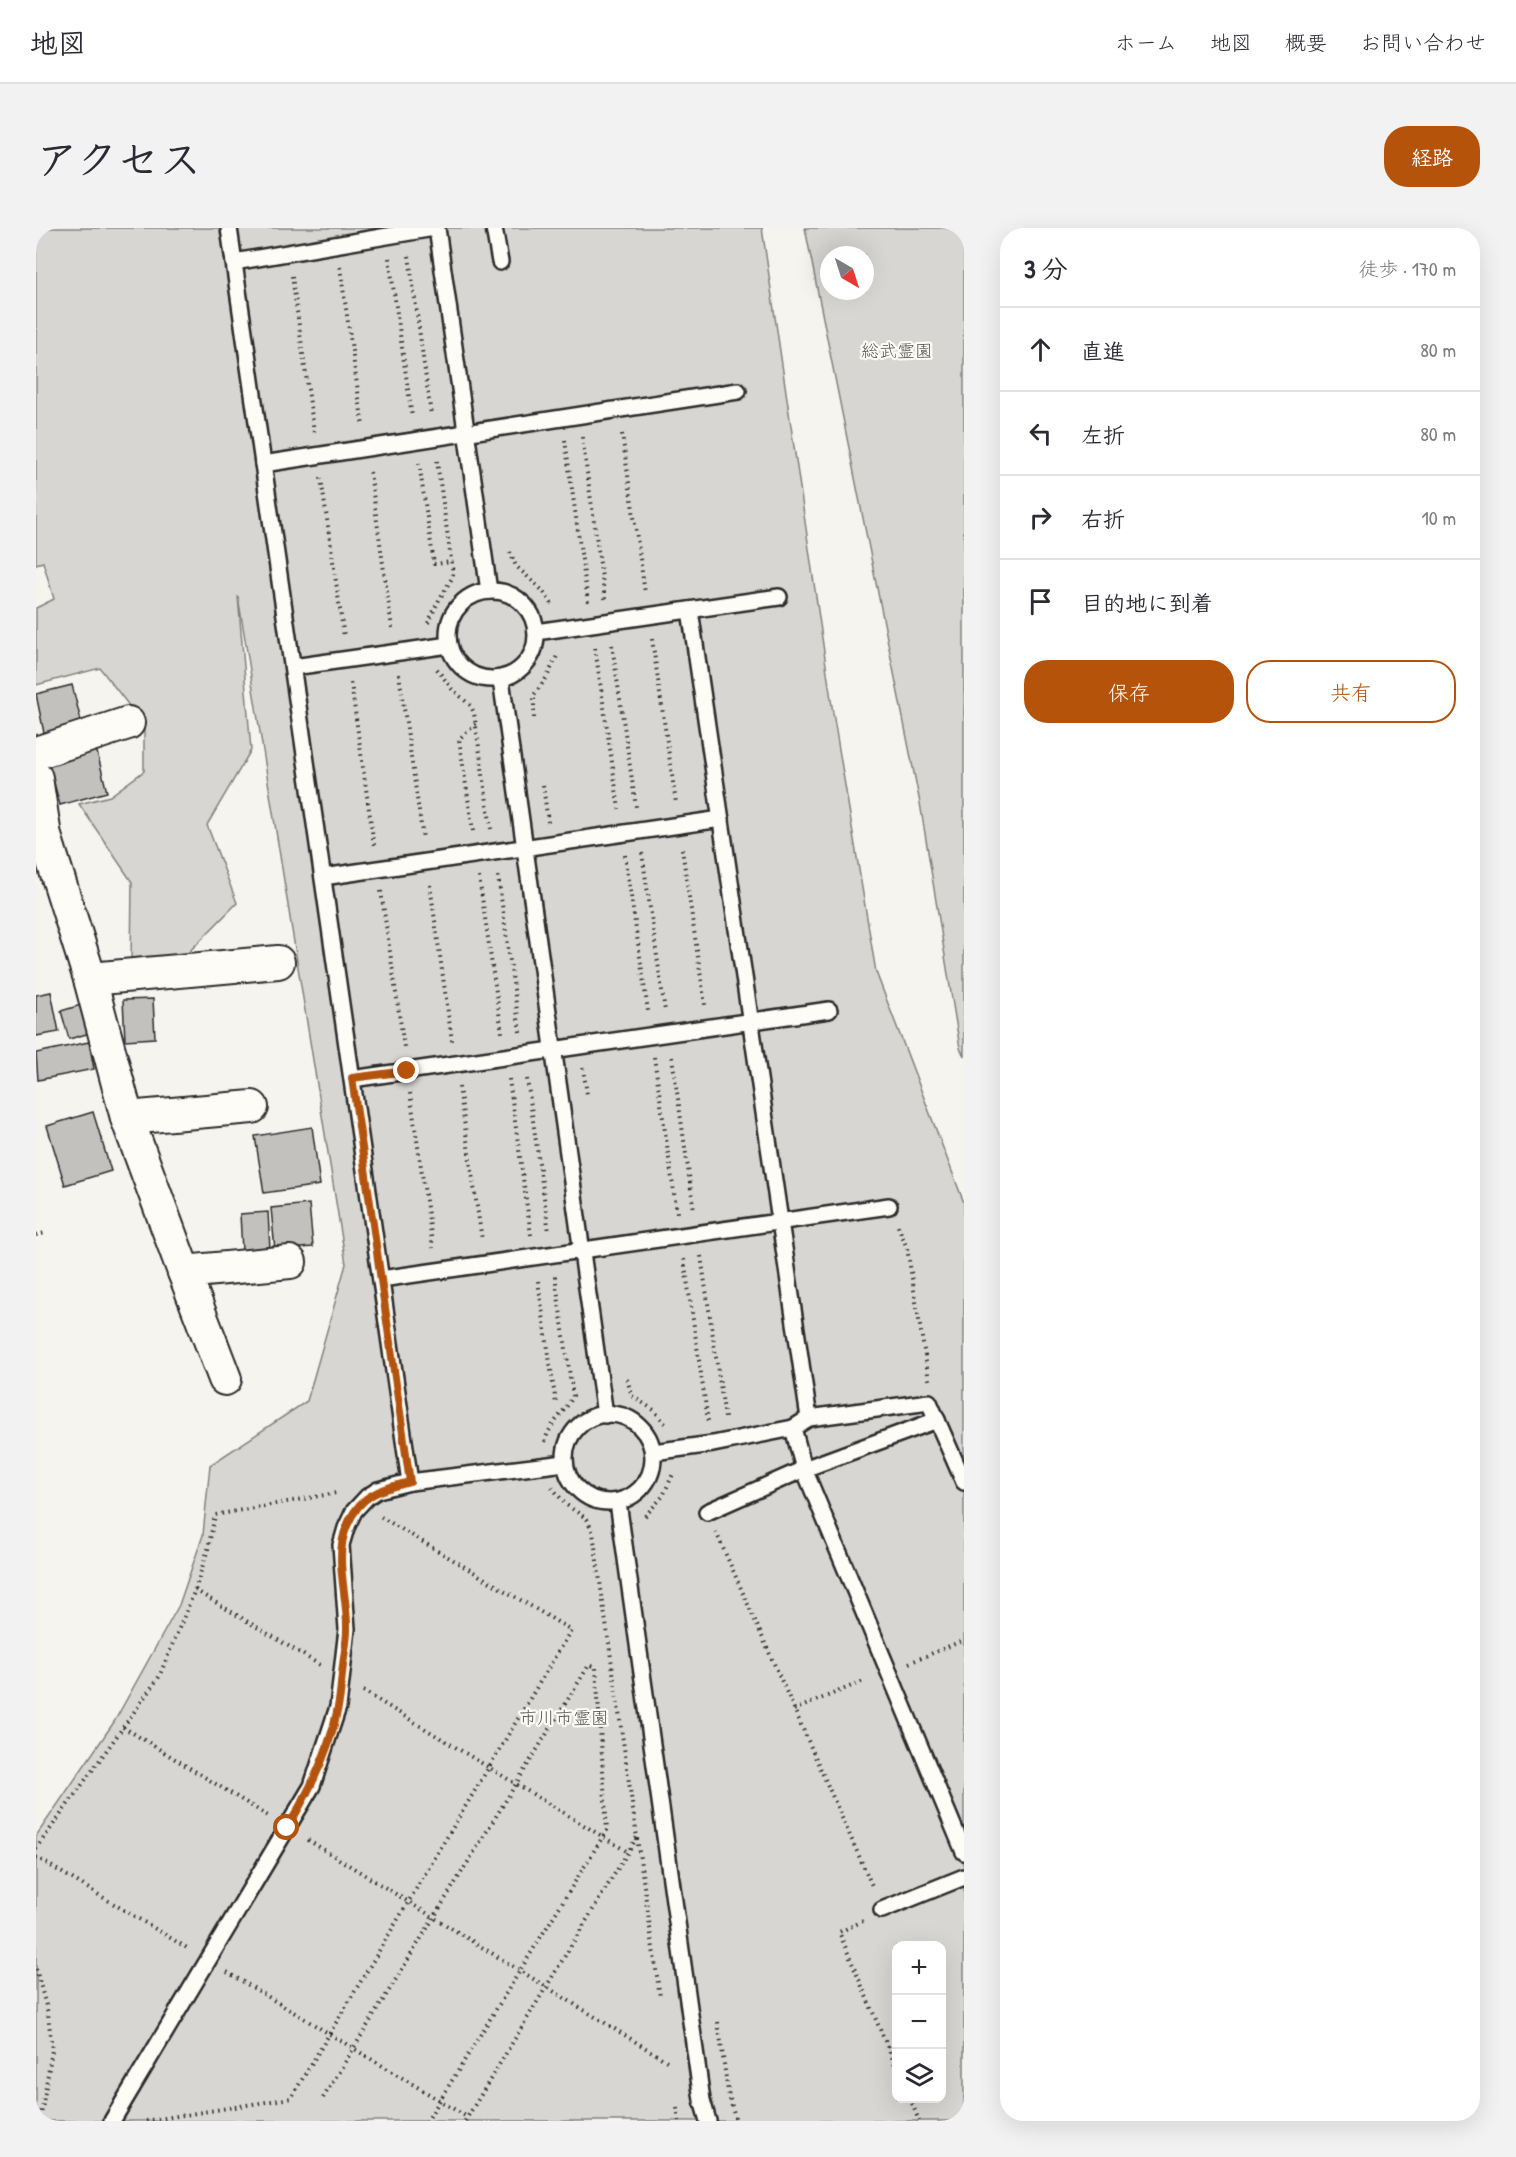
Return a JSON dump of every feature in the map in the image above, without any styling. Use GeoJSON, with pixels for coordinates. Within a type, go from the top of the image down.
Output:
{"type":"FeatureCollection","features":[{"type":"Feature","properties":{"kind":"street"},"geometry":{"type":"LineString","coordinates":[[36,753],[128,723]]}},
{"type":"Feature","properties":{"kind":"street"},"geometry":{"type":"LineString","coordinates":[[36,778],[45,836],[90,979],[127,1118],[225,1378]]}},
{"type":"Feature","properties":{"kind":"street"},"geometry":{"type":"LineString","coordinates":[[90,979],[278,962]]}},
{"type":"Feature","properties":{"kind":"street"},"geometry":{"type":"LineString","coordinates":[[127,1118],[252,1107]]}},
{"type":"Feature","properties":{"kind":"street"},"geometry":{"type":"LineString","coordinates":[[184,1272],[290,1262]]}},
{"type":"Feature","properties":{"kind":"lane"},"geometry":{"type":"LineString","coordinates":[[229,228],[410,1482]]}},
{"type":"Feature","properties":{"kind":"lane"},"geometry":{"type":"LineString","coordinates":[[234,262],[436,228],[489,591]]}},
{"type":"Feature","properties":{"kind":"lane"},"geometry":{"type":"LineString","coordinates":[[494,228],[500,262]]}},
{"type":"Feature","properties":{"kind":"lane"},"geometry":{"type":"LineString","coordinates":[[263,464],[738,391]]}},
{"type":"Feature","properties":{"kind":"lane"},"geometry":{"type":"LineString","coordinates":[[489,591],[504,592],[522,603],[534,619],[536,632],[534,650],[530,659],[515,673],[501,679],[486,679],[467,672],[453,656],[449,645],[449,626],[458,608],[474,595],[489,591]]}},
{"type":"Feature","properties":{"kind":"lane"},"geometry":{"type":"LineString","coordinates":[[536,632],[779,597]]}},
{"type":"Feature","properties":{"kind":"lane"},"geometry":{"type":"LineString","coordinates":[[690,610],[809,1418]]}},
{"type":"Feature","properties":{"kind":"lane"},"geometry":{"type":"LineString","coordinates":[[292,668],[449,645]]}},
{"type":"Feature","properties":{"kind":"lane"},"geometry":{"type":"LineString","coordinates":[[501,679],[605,1415]]}},
{"type":"Feature","properties":{"kind":"lane"},"geometry":{"type":"LineString","coordinates":[[323,877],[721,819]]}},
{"type":"Feature","properties":{"kind":"lane"},"geometry":{"type":"LineString","coordinates":[[352,1078],[829,1010]]}},
{"type":"Feature","properties":{"kind":"lane"},"geometry":{"type":"LineString","coordinates":[[381,1279],[889,1206]]}},
{"type":"Feature","properties":{"kind":"lane"},"geometry":{"type":"LineString","coordinates":[[653,1452],[711,1445],[793,1428],[809,1418],[929,1402],[964,1482]]}},
{"type":"Feature","properties":{"kind":"lane"},"geometry":{"type":"LineString","coordinates":[[605,1415],[621,1416],[639,1426],[651,1442],[653,1452],[653,1463],[647,1482],[632,1496],[618,1502],[602,1502],[583,1495],[570,1479],[565,1463],[566,1449],[575,1430],[591,1418],[605,1415]]}},
{"type":"Feature","properties":{"kind":"lane"},"geometry":{"type":"LineString","coordinates":[[707,1512],[804,1469],[937,1420]]}},
{"type":"Feature","properties":{"kind":"lane"},"geometry":{"type":"LineString","coordinates":[[793,1428],[804,1469],[964,1852]]}},
{"type":"Feature","properties":{"kind":"lane"},"geometry":{"type":"LineString","coordinates":[[112,2121],[312,1786],[338,1707],[347,1629],[341,1545],[354,1511],[367,1497],[378,1490],[410,1482],[565,1463]]}},
{"type":"Feature","properties":{"kind":"lane"},"geometry":{"type":"LineString","coordinates":[[618,1502],[702,2100],[708,2121]]}},
{"type":"Feature","properties":{"kind":"lane"},"geometry":{"type":"LineString","coordinates":[[882,1910],[964,1877]]}},
{"type":"Feature","properties":{"kind":"path"},"geometry":{"type":"LineString","coordinates":[[386,236],[434,564],[452,562]]}},
{"type":"Feature","properties":{"kind":"path"},"geometry":{"type":"LineString","coordinates":[[337,244],[485,1264]]}},
{"type":"Feature","properties":{"kind":"path"},"geometry":{"type":"LineString","coordinates":[[288,252],[436,1271]]}},
{"type":"Feature","properties":{"kind":"path"},"geometry":{"type":"LineString","coordinates":[[408,255],[433,426]]}},
{"type":"Feature","properties":{"kind":"path"},"geometry":{"type":"LineString","coordinates":[[618,409],[708,1028]]}},
{"type":"Feature","properties":{"kind":"path"},"geometry":{"type":"LineString","coordinates":[[579,416],[728,1441]]}},
{"type":"Feature","properties":{"kind":"path"},"geometry":{"type":"LineString","coordinates":[[562,418],[711,1445]]}},
{"type":"Feature","properties":{"kind":"path"},"geometry":{"type":"LineString","coordinates":[[426,628],[452,578],[452,562],[437,460]]}},
{"type":"Feature","properties":{"kind":"path"},"geometry":{"type":"LineString","coordinates":[[509,547],[516,566],[543,591],[556,611]]}},
{"type":"Feature","properties":{"kind":"path"},"geometry":{"type":"LineString","coordinates":[[535,728],[532,705],[534,694],[547,677],[561,649]]}},
{"type":"Feature","properties":{"kind":"path"},"geometry":{"type":"LineString","coordinates":[[435,668],[452,689],[471,706],[474,713],[491,830]]}},
{"type":"Feature","properties":{"kind":"path"},"geometry":{"type":"LineString","coordinates":[[543,784],[549,829]]}},
{"type":"Feature","properties":{"kind":"path"},"geometry":{"type":"LineString","coordinates":[[497,872],[522,1042]]}},
{"type":"Feature","properties":{"kind":"path"},"geometry":{"type":"LineString","coordinates":[[526,1074],[550,1243]]}},
{"type":"Feature","properties":{"kind":"path"},"geometry":{"type":"LineString","coordinates":[[889,1206],[907,1248],[929,1385],[929,1402]]}},
{"type":"Feature","properties":{"kind":"path"},"geometry":{"type":"LineString","coordinates":[[36,1235],[46,1233]]}},
{"type":"Feature","properties":{"kind":"path"},"geometry":{"type":"LineString","coordinates":[[545,1449],[547,1433],[573,1396],[555,1275]]}},
{"type":"Feature","properties":{"kind":"path"},"geometry":{"type":"LineString","coordinates":[[626,1371],[629,1392],[654,1410],[670,1433]]}},
{"type":"Feature","properties":{"kind":"path"},"geometry":{"type":"LineString","coordinates":[[645,1520],[644,1515],[663,1496],[670,1484],[675,1464]]}},
{"type":"Feature","properties":{"kind":"path"},"geometry":{"type":"LineString","coordinates":[[548,1478],[557,1496],[587,1518],[592,1526],[662,2006]]}},
{"type":"Feature","properties":{"kind":"path"},"geometry":{"type":"LineString","coordinates":[[36,1849],[159,1677],[195,1590],[208,1549],[215,1515],[355,1490],[378,1490]]}},
{"type":"Feature","properties":{"kind":"path"},"geometry":{"type":"LineString","coordinates":[[146,2121],[291,2098],[571,1630],[360,1504]]}},
{"type":"Feature","properties":{"kind":"path"},"geometry":{"type":"LineString","coordinates":[[707,1512],[882,1910],[876,1916],[839,1932],[892,2055]]}},
{"type":"Feature","properties":{"kind":"path"},"geometry":{"type":"LineString","coordinates":[[195,1590],[628,1852]]}},
{"type":"Feature","properties":{"kind":"path"},"geometry":{"type":"LineString","coordinates":[[323,2098],[590,1665],[596,1668],[607,1830],[427,2121]]}},
{"type":"Feature","properties":{"kind":"path"},"geometry":{"type":"LineString","coordinates":[[123,1727],[670,2063]]}},
{"type":"Feature","properties":{"kind":"path"},"geometry":{"type":"LineString","coordinates":[[36,1857],[466,2119],[637,1836]]}},
{"type":"Feature","properties":{"kind":"path"},"geometry":{"type":"LineString","coordinates":[[36,1969],[48,2013],[52,2050],[40,2121]]}},
{"type":"Feature","properties":{"kind":"path"},"geometry":{"type":"LineString","coordinates":[[718,2022],[728,2092],[736,2121]]}},
{"type":"Feature","properties":{"kind":"path"},"geometry":{"type":"LineString","coordinates":[[668,2052],[671,2073]]}},
{"type":"Feature","properties":{"kind":"path"},"geometry":{"type":"LineString","coordinates":[[912,2103],[919,2121]]}},
{"type":"Feature","properties":{"kind":"path"},"geometry":{"type":"LineString","coordinates":[[676,2105],[679,2121]]}},
{"type":"Feature","properties":{"kind":"green space","name":"市川市霊園"},"geometry":{"type":"Polygon","coordinates":[[[36,228],[762,228],[833,713],[876,972],[964,1203],[964,2121],[36,2121],[36,1836],[114,1722],[179,1605],[203,1535],[210,1465],[307,1401],[346,1264],[238,596],[251,750],[207,825],[237,903],[180,961],[131,965],[132,882],[79,804],[110,796],[144,771],[144,725],[100,668],[36,685],[36,608],[54,599],[43,562],[36,564],[36,228]]]}},
{"type":"Feature","properties":{"kind":"green space","name":"総武霊園"},"geometry":{"type":"Polygon","coordinates":[[[805,228],[964,228],[964,1056],[960,1048],[920,803],[805,228]]]}},
{"type":"Feature","properties":{"kind":"building"},"geometry":{"type":"Polygon","coordinates":[[[72,685],[83,729],[45,738],[36,694],[72,685]]]}},
{"type":"Feature","properties":{"kind":"building"},"geometry":{"type":"Polygon","coordinates":[[[96,748],[107,792],[60,805],[48,761],[96,748]]]}},
{"type":"Feature","properties":{"kind":"building"},"geometry":{"type":"Polygon","coordinates":[[[51,992],[59,1032],[36,1036],[36,995],[51,992]]]}},
{"type":"Feature","properties":{"kind":"building"},"geometry":{"type":"Polygon","coordinates":[[[153,999],[155,1038],[125,1040],[123,1000],[153,999]]]}},
{"type":"Feature","properties":{"kind":"building"},"geometry":{"type":"Polygon","coordinates":[[[81,1005],[90,1033],[69,1039],[61,1011],[81,1005]]]}},
{"type":"Feature","properties":{"kind":"building"},"geometry":{"type":"Polygon","coordinates":[[[89,1042],[94,1069],[38,1080],[36,1053],[89,1042]]]}},
{"type":"Feature","properties":{"kind":"building"},"geometry":{"type":"Polygon","coordinates":[[[93,1112],[111,1171],[65,1185],[47,1126],[93,1112]]]}},
{"type":"Feature","properties":{"kind":"building"},"geometry":{"type":"Polygon","coordinates":[[[312,1127],[320,1185],[264,1193],[255,1136],[312,1127]]]}},
{"type":"Feature","properties":{"kind":"building"},"geometry":{"type":"Polygon","coordinates":[[[309,1204],[313,1247],[275,1250],[271,1208],[309,1204]]]}},
{"type":"Feature","properties":{"kind":"building"},"geometry":{"type":"Polygon","coordinates":[[[268,1212],[270,1250],[242,1251],[240,1214],[268,1212]]]}},
{"type":"Feature","properties":{"kind":"route"},"geometry":{"type":"LineString","coordinates":[[287,1828],[312,1786],[338,1707],[347,1629],[341,1563],[341,1545],[346,1528],[354,1511],[367,1497],[378,1490],[410,1482],[352,1078],[407,1071]]}}]}
